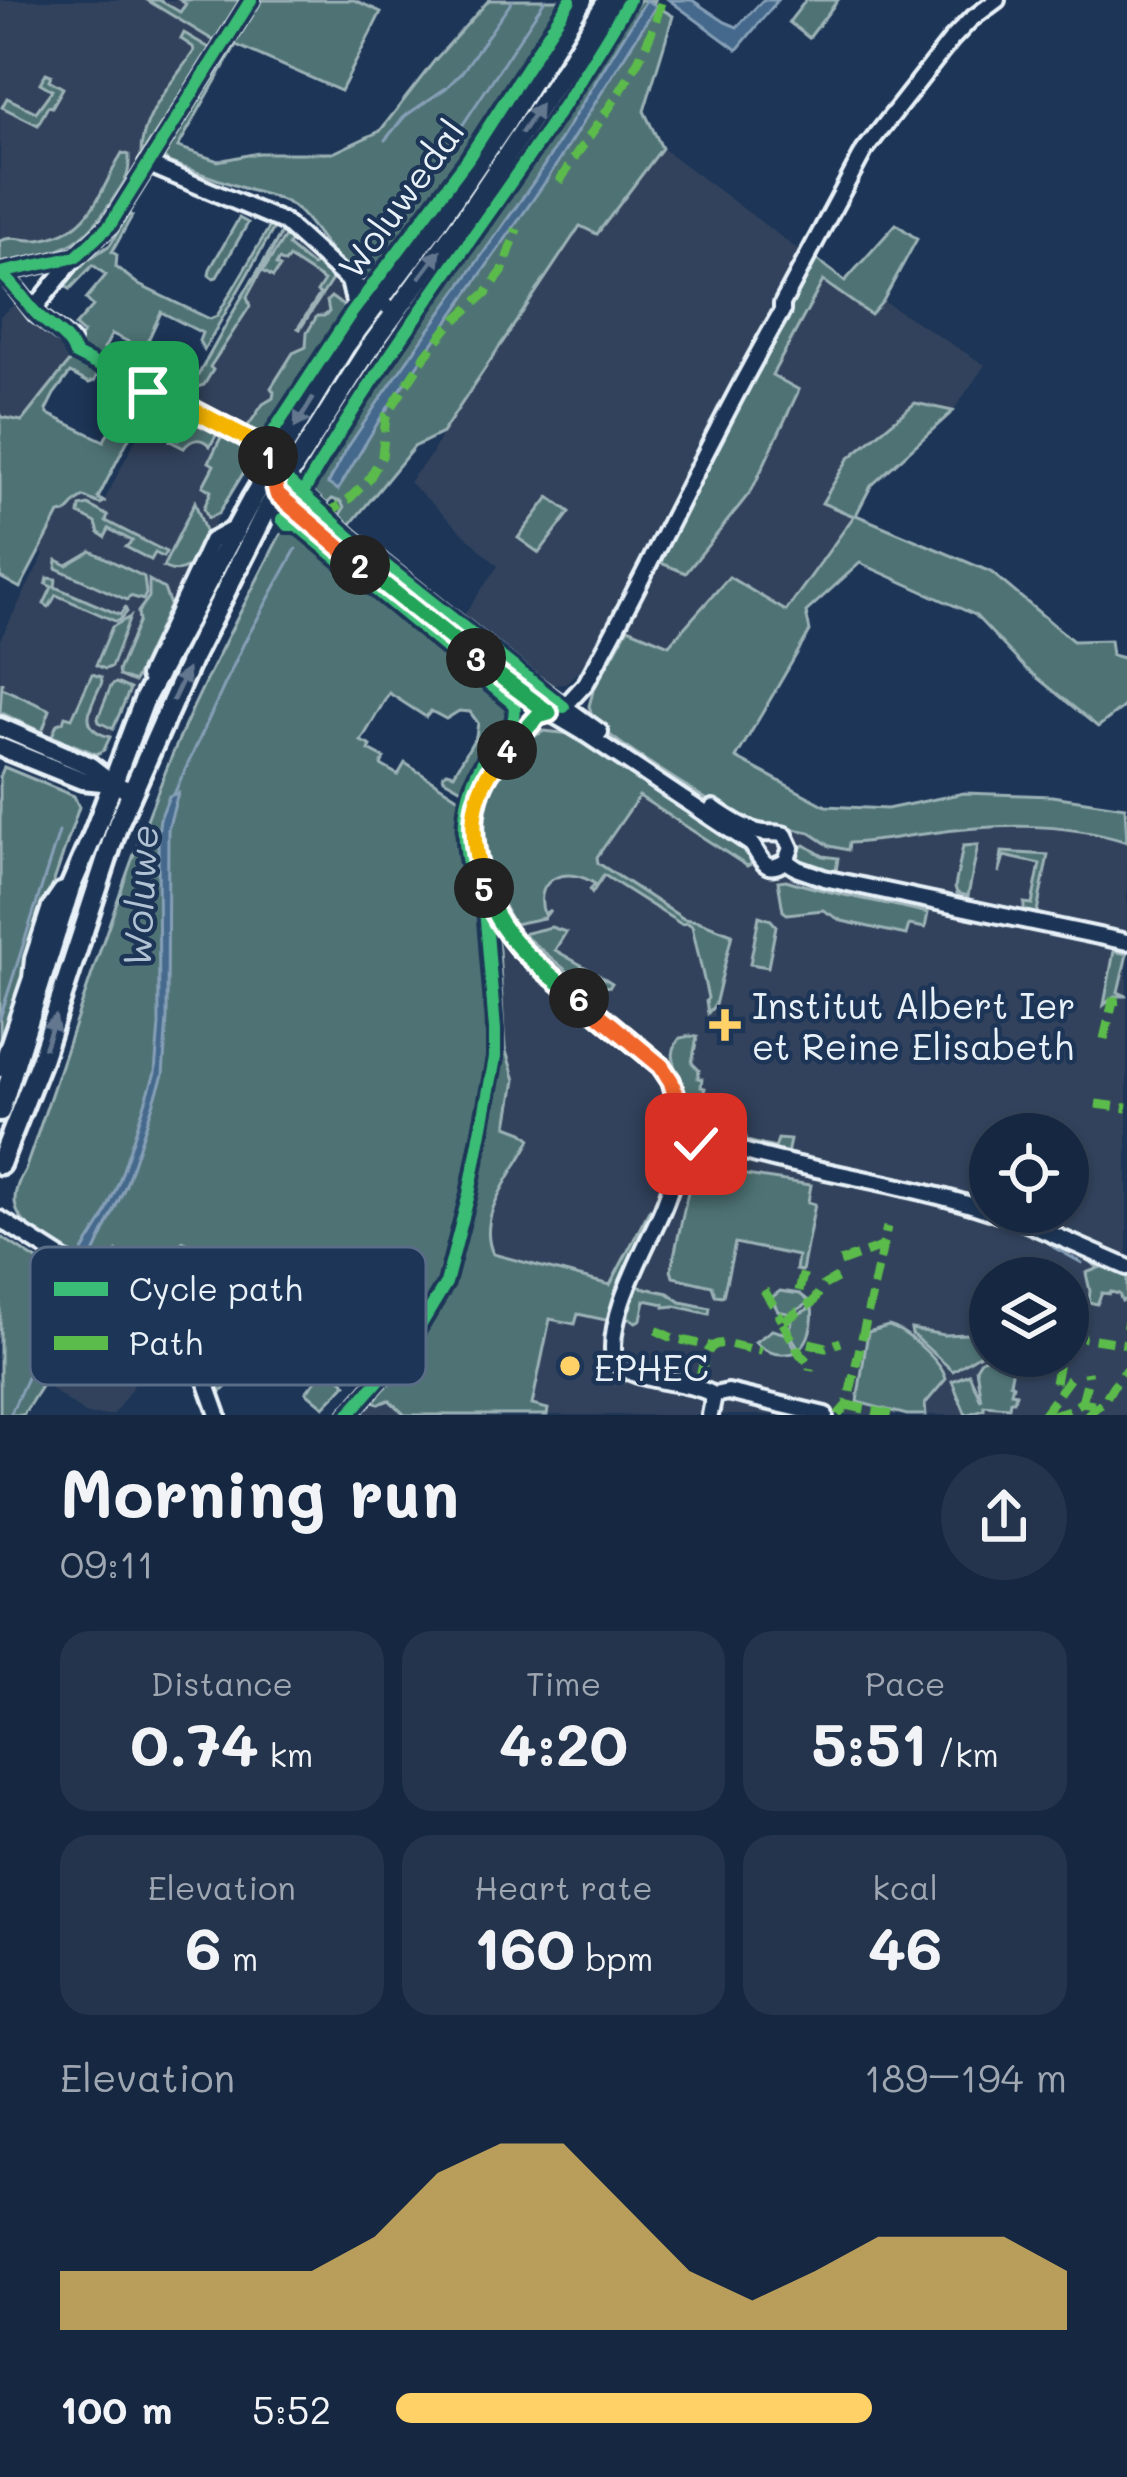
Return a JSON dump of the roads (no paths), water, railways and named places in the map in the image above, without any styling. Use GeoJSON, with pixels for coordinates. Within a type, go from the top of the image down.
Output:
{"type":"FeatureCollection","features":[{"type":"Feature","properties":{"kind":"highway","name":"Woluwedal"},"geometry":{"type":"LineString","coordinates":[[278,480],[343,391],[386,306],[582,0]]}},
{"type":"Feature","properties":{"kind":"highway","name":"Woluwedal"},"geometry":{"type":"LineString","coordinates":[[278,480],[345,346],[466,216],[608,0]]}},
{"type":"Feature","properties":{"kind":"highway"},"geometry":{"type":"LineString","coordinates":[[0,1111],[70,888],[146,698],[237,527],[278,480]]}},
{"type":"Feature","properties":{"kind":"highway"},"geometry":{"type":"LineString","coordinates":[[0,1164],[41,1058],[118,824],[278,480]]}},
{"type":"Feature","properties":{"kind":"main road","name":"Woluwedal"},"geometry":{"type":"LineString","coordinates":[[569,63],[602,34],[622,0]]}},
{"type":"Feature","properties":{"kind":"main road"},"geometry":{"type":"LineString","coordinates":[[3,742],[82,780],[112,783],[132,792]]}},
{"type":"Feature","properties":{"kind":"street"},"geometry":{"type":"LineString","coordinates":[[33,310],[76,257],[110,225],[251,0]]}},
{"type":"Feature","properties":{"kind":"street"},"geometry":{"type":"LineString","coordinates":[[681,1114],[661,1066],[517,947],[498,922],[473,842],[476,801],[496,762],[538,716],[564,707],[586,683],[864,151],[951,40],[997,0]]}},
{"type":"Feature","properties":{"kind":"street"},"geometry":{"type":"LineString","coordinates":[[147,164],[284,223],[386,306]]}},
{"type":"Feature","properties":{"kind":"street"},"geometry":{"type":"LineString","coordinates":[[0,273],[76,257]]}},
{"type":"Feature","properties":{"kind":"street"},"geometry":{"type":"LineString","coordinates":[[0,273],[70,341]]}},
{"type":"Feature","properties":{"kind":"street"},"geometry":{"type":"LineString","coordinates":[[345,346],[356,309],[349,280]]}},
{"type":"Feature","properties":{"kind":"street"},"geometry":{"type":"LineString","coordinates":[[178,402],[264,447],[278,480],[519,693],[756,850]]}},
{"type":"Feature","properties":{"kind":"street"},"geometry":{"type":"LineString","coordinates":[[278,480],[564,707],[718,812],[764,833],[775,831],[788,838],[791,848],[786,861],[777,866],[759,859],[756,850],[764,833]]}},
{"type":"Feature","properties":{"kind":"street"},"geometry":{"type":"LineString","coordinates":[[786,861],[824,878],[1127,941]]}},
{"type":"Feature","properties":{"kind":"street"},"geometry":{"type":"LineString","coordinates":[[0,1069],[50,907],[61,891],[70,888]]}},
{"type":"Feature","properties":{"kind":"street"},"geometry":{"type":"LineString","coordinates":[[692,1112],[706,1128],[696,1144],[683,1144],[673,1132],[674,1122],[692,1112]]}},
{"type":"Feature","properties":{"kind":"street"},"geometry":{"type":"LineString","coordinates":[[703,1138],[792,1165],[969,1204]]}},
{"type":"Feature","properties":{"kind":"street"},"geometry":{"type":"LineString","coordinates":[[683,1144],[674,1180],[620,1310],[612,1355],[627,1372],[700,1387],[714,1395],[728,1392],[823,1414]]}},
{"type":"Feature","properties":{"kind":"street"},"geometry":{"type":"LineString","coordinates":[[0,1220],[43,1247]]}},
{"type":"Feature","properties":{"kind":"street"},"geometry":{"type":"LineString","coordinates":[[1049,1233],[1127,1267]]}},
{"type":"Feature","properties":{"kind":"street"},"geometry":{"type":"LineString","coordinates":[[348,1415],[375,1385]]}},
{"type":"Feature","properties":{"kind":"street"},"geometry":{"type":"LineString","coordinates":[[710,1415],[714,1395]]}},
{"type":"Feature","properties":{"kind":"waterway"},"geometry":{"type":"LineString","coordinates":[[385,140],[405,116],[462,72],[513,0]]}},
{"type":"Feature","properties":{"kind":"waterway"},"geometry":{"type":"LineString","coordinates":[[402,217],[545,0]]}},
{"type":"Feature","properties":{"kind":"waterway","name":"Woluwe"},"geometry":{"type":"LineString","coordinates":[[174,794],[243,645],[296,549]]}},
{"type":"Feature","properties":{"kind":"waterway"},"geometry":{"type":"LineString","coordinates":[[0,1018],[59,832]]}},
{"type":"Feature","properties":{"kind":"waterway"},"geometry":{"type":"LineString","coordinates":[[1049,1241],[1071,1257]]}},
{"type":"Feature","properties":{"kind":"waterway","name":"Woluwe"},"geometry":{"type":"LineString","coordinates":[[10,1415],[30,1371]]}},
{"type":"Feature","properties":{"kind":"place","name":"Institut Albert Ier et Reine Elisabeth"},"geometry":{"type":"Point","coordinates":[725,1025]}},
{"type":"Feature","properties":{"kind":"place","name":"EPHEC"},"geometry":{"type":"Point","coordinates":[570,1366]}}]}
